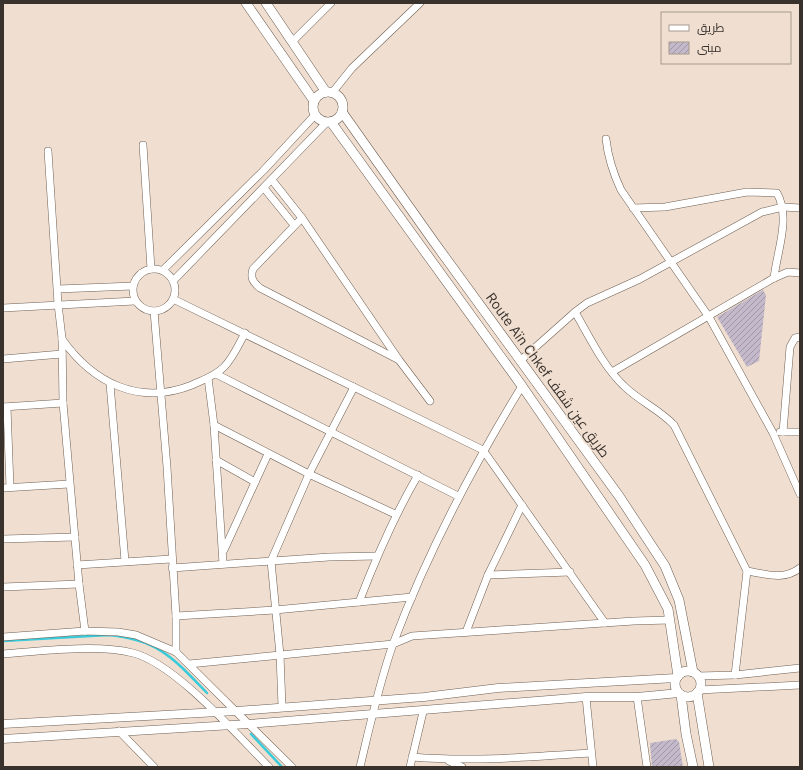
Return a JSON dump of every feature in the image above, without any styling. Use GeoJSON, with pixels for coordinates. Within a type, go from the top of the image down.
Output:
{"type":"FeatureCollection","features":[{"type":"Feature","properties":{"kind":"main road"},"geometry":{"type":"LineString","coordinates":[[246,3],[314,101]]}},
{"type":"Feature","properties":{"kind":"main road"},"geometry":{"type":"LineString","coordinates":[[266,3],[329,92],[341,100],[343,106],[339,117],[329,122],[321,121],[315,115],[313,109],[314,101],[318,95],[329,92]]}},
{"type":"Feature","properties":{"kind":"main road","name":"Route Aïn Chkef طريق عين شقف"},"geometry":{"type":"LineString","coordinates":[[342,112],[434,242],[619,496],[665,566],[679,600],[696,674]]}},
{"type":"Feature","properties":{"kind":"main road","name":"Route Aïn Chkef طريق عين شقف"},"geometry":{"type":"LineString","coordinates":[[329,122],[522,386],[645,565],[668,609],[677,677]]}},
{"type":"Feature","properties":{"kind":"main road"},"geometry":{"type":"LineString","coordinates":[[693,767],[680,694],[675,685],[677,677],[685,672],[696,674],[701,683],[698,691],[709,767]]}},
{"type":"Feature","properties":{"kind":"main road"},"geometry":{"type":"LineString","coordinates":[[680,694],[688,697],[698,691]]}},
{"type":"Feature","properties":{"kind":"street"},"geometry":{"type":"LineString","coordinates":[[293,41],[331,3]]}},
{"type":"Feature","properties":{"kind":"street"},"geometry":{"type":"LineString","coordinates":[[329,92],[420,3]]}},
{"type":"Feature","properties":{"kind":"street"},"geometry":{"type":"LineString","coordinates":[[163,270],[263,171],[315,115]]}},
{"type":"Feature","properties":{"kind":"street"},"geometry":{"type":"LineString","coordinates":[[173,281],[329,122]]}},
{"type":"Feature","properties":{"kind":"street"},"geometry":{"type":"LineString","coordinates":[[606,139],[608,157],[612,172],[621,190],[709,317],[774,433],[800,494]]}},
{"type":"Feature","properties":{"kind":"street"},"geometry":{"type":"LineString","coordinates":[[143,145],[151,269]]}},
{"type":"Feature","properties":{"kind":"street"},"geometry":{"type":"LineString","coordinates":[[48,151],[58,304],[62,338],[63,403],[69,484],[78,565],[78,584],[85,631]]}},
{"type":"Feature","properties":{"kind":"street"},"geometry":{"type":"LineString","coordinates":[[272,180],[302,218],[399,360],[430,401]]}},
{"type":"Feature","properties":{"kind":"street"},"geometry":{"type":"LineString","coordinates":[[264,188],[294,225]]}},
{"type":"Feature","properties":{"kind":"street"},"geometry":{"type":"LineString","coordinates":[[633,208],[665,207],[693,203],[719,196],[767,192],[778,193],[783,207],[782,231],[774,278]]}},
{"type":"Feature","properties":{"kind":"street"},"geometry":{"type":"LineString","coordinates":[[521,360],[587,303],[671,263],[734,226],[762,212],[783,207],[800,208]]}},
{"type":"Feature","properties":{"kind":"street"},"geometry":{"type":"LineString","coordinates":[[302,218],[253,269],[251,275],[252,280],[260,288],[399,360]]}},
{"type":"Feature","properties":{"kind":"street"},"geometry":{"type":"LineString","coordinates":[[151,269],[163,270],[173,281],[175,288],[173,299],[166,307],[154,311],[145,309],[135,301],[133,295],[133,286],[138,275],[151,269]]}},
{"type":"Feature","properties":{"kind":"street"},"geometry":{"type":"LineString","coordinates":[[612,372],[774,278],[788,272],[800,273]]}},
{"type":"Feature","properties":{"kind":"street"},"geometry":{"type":"LineString","coordinates":[[58,289],[133,286]]}},
{"type":"Feature","properties":{"kind":"street"},"geometry":{"type":"LineString","coordinates":[[173,299],[483,450],[605,623]]}},
{"type":"Feature","properties":{"kind":"street"},"geometry":{"type":"LineString","coordinates":[[3,308],[135,301]]}},
{"type":"Feature","properties":{"kind":"street"},"geometry":{"type":"LineString","coordinates":[[154,311],[167,468],[171,559],[176,616],[176,652]]}},
{"type":"Feature","properties":{"kind":"street"},"geometry":{"type":"LineString","coordinates":[[575,312],[612,372],[633,394],[666,416],[674,426],[747,571],[735,675]]}},
{"type":"Feature","properties":{"kind":"street"},"geometry":{"type":"LineString","coordinates":[[62,338],[74,356],[110,384],[132,391],[160,394],[183,388],[216,374],[232,356],[245,333]]}},
{"type":"Feature","properties":{"kind":"street"},"geometry":{"type":"LineString","coordinates":[[783,432],[790,347],[795,338],[800,337]]}},
{"type":"Feature","properties":{"kind":"street"},"geometry":{"type":"LineString","coordinates":[[3,359],[62,354]]}},
{"type":"Feature","properties":{"kind":"street"},"geometry":{"type":"LineString","coordinates":[[216,374],[458,496]]}},
{"type":"Feature","properties":{"kind":"street"},"geometry":{"type":"LineString","coordinates":[[208,378],[214,425],[223,564]]}},
{"type":"Feature","properties":{"kind":"street"},"geometry":{"type":"LineString","coordinates":[[110,384],[125,562]]}},
{"type":"Feature","properties":{"kind":"street"},"geometry":{"type":"LineString","coordinates":[[360,767],[376,700],[393,644],[412,597],[458,496],[483,450],[522,386]]}},
{"type":"Feature","properties":{"kind":"street"},"geometry":{"type":"LineString","coordinates":[[282,706],[280,655],[271,561],[309,474],[354,387]]}},
{"type":"Feature","properties":{"kind":"street"},"geometry":{"type":"LineString","coordinates":[[63,403],[5,407],[7,488],[69,484]]}},
{"type":"Feature","properties":{"kind":"street"},"geometry":{"type":"LineString","coordinates":[[214,425],[268,454],[395,514]]}},
{"type":"Feature","properties":{"kind":"street"},"geometry":{"type":"LineString","coordinates":[[774,433],[800,432]]}},
{"type":"Feature","properties":{"kind":"street"},"geometry":{"type":"LineString","coordinates":[[223,551],[268,454]]}},
{"type":"Feature","properties":{"kind":"street"},"geometry":{"type":"LineString","coordinates":[[216,460],[255,482]]}},
{"type":"Feature","properties":{"kind":"street"},"geometry":{"type":"LineString","coordinates":[[359,602],[395,514],[418,475]]}},
{"type":"Feature","properties":{"kind":"street"},"geometry":{"type":"LineString","coordinates":[[466,632],[488,575],[522,505]]}},
{"type":"Feature","properties":{"kind":"street"},"geometry":{"type":"LineString","coordinates":[[3,539],[75,537]]}},
{"type":"Feature","properties":{"kind":"street"},"geometry":{"type":"LineString","coordinates":[[172,568],[271,561],[377,556]]}},
{"type":"Feature","properties":{"kind":"street"},"geometry":{"type":"LineString","coordinates":[[78,565],[171,559]]}},
{"type":"Feature","properties":{"kind":"street"},"geometry":{"type":"LineString","coordinates":[[747,571],[775,576],[786,576],[800,568]]}},
{"type":"Feature","properties":{"kind":"street"},"geometry":{"type":"LineString","coordinates":[[488,575],[570,572]]}},
{"type":"Feature","properties":{"kind":"street"},"geometry":{"type":"LineString","coordinates":[[3,587],[78,584]]}},
{"type":"Feature","properties":{"kind":"street"},"geometry":{"type":"LineString","coordinates":[[176,616],[275,610],[412,597]]}},
{"type":"Feature","properties":{"kind":"street"},"geometry":{"type":"LineString","coordinates":[[189,664],[393,644],[412,636],[670,620]]}},
{"type":"Feature","properties":{"kind":"street"},"geometry":{"type":"LineString","coordinates":[[3,637],[85,631],[118,632],[136,635],[176,652],[292,767]]}},
{"type":"Feature","properties":{"kind":"street"},"geometry":{"type":"LineString","coordinates":[[3,654],[113,650],[133,653],[149,659],[168,671],[215,712],[269,767]]}},
{"type":"Feature","properties":{"kind":"street"},"geometry":{"type":"LineString","coordinates":[[696,674],[735,675],[800,668]]}},
{"type":"Feature","properties":{"kind":"street"},"geometry":{"type":"LineString","coordinates":[[3,724],[236,711],[282,706],[424,697],[498,688],[677,677]]}},
{"type":"Feature","properties":{"kind":"street"},"geometry":{"type":"LineString","coordinates":[[698,691],[800,685]]}},
{"type":"Feature","properties":{"kind":"street"},"geometry":{"type":"LineString","coordinates":[[3,739],[119,731],[228,726],[422,712],[586,697],[637,697],[680,694]]}},
{"type":"Feature","properties":{"kind":"street"},"geometry":{"type":"LineString","coordinates":[[586,697],[590,753],[593,767]]}},
{"type":"Feature","properties":{"kind":"street"},"geometry":{"type":"LineString","coordinates":[[637,697],[647,767]]}},
{"type":"Feature","properties":{"kind":"street"},"geometry":{"type":"LineString","coordinates":[[410,767],[422,712]]}},
{"type":"Feature","properties":{"kind":"street"},"geometry":{"type":"LineString","coordinates":[[119,731],[154,767]]}},
{"type":"Feature","properties":{"kind":"street"},"geometry":{"type":"LineString","coordinates":[[412,757],[448,760],[515,758],[590,753]]}},
{"type":"Feature","properties":{"kind":"street"},"geometry":{"type":"LineString","coordinates":[[448,760],[462,767]]}},
{"type":"Feature","properties":{"kind":"building"},"geometry":{"type":"Polygon","coordinates":[[[763,290],[766,295],[759,361],[747,367],[717,317],[763,290]]]}},
{"type":"Feature","properties":{"kind":"building"},"geometry":{"type":"Polygon","coordinates":[[[676,739],[679,742],[683,767],[652,767],[650,743],[676,739]]]}},
{"type":"Feature","properties":{"kind":"waterway"},"geometry":{"type":"LineString","coordinates":[[3,641],[108,635],[125,637],[153,646],[164,653],[185,670],[207,693]]}},
{"type":"Feature","properties":{"kind":"waterway"},"geometry":{"type":"LineString","coordinates":[[251,734],[282,767]]}}]}
